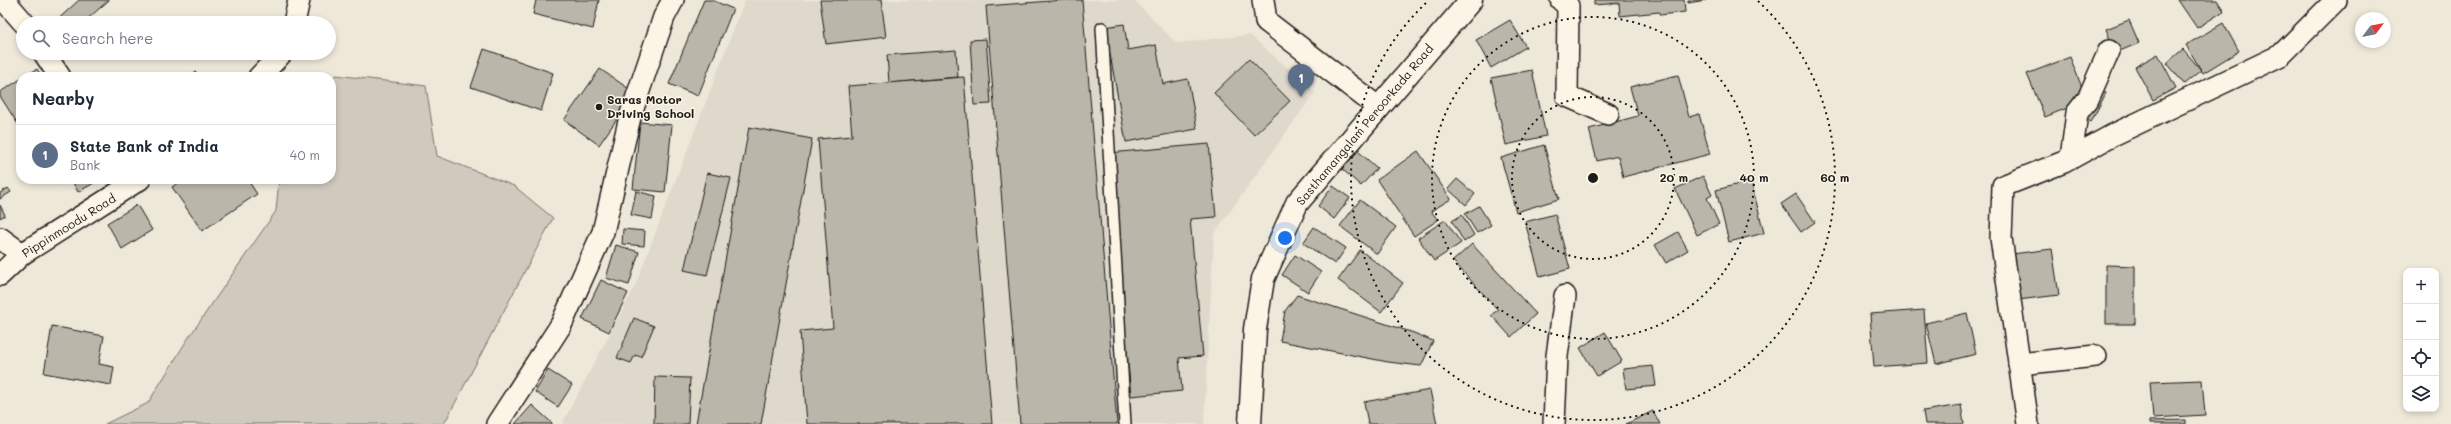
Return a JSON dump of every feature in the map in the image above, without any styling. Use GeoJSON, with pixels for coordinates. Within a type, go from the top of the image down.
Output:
{"type":"FeatureCollection","features":[{"type":"Feature","properties":{"kind":"street"},"geometry":{"type":"LineString","coordinates":[[296,16],[299,0]]}},
{"type":"Feature","properties":{"kind":"street"},"geometry":{"type":"LineString","coordinates":[[497,424],[561,325],[603,232],[630,117],[664,18],[673,0]]}},
{"type":"Feature","properties":{"kind":"street"},"geometry":{"type":"LineString","coordinates":[[1263,0],[1266,21],[1379,108]]}},
{"type":"Feature","properties":{"kind":"street","name":"Sasthamangalam Peroorkada Road"},"geometry":{"type":"LineString","coordinates":[[1250,424],[1255,329],[1263,279],[1297,203],[1471,0]]}},
{"type":"Feature","properties":{"kind":"street"},"geometry":{"type":"LineString","coordinates":[[1561,0],[1568,6],[1567,96],[1608,114]]}},
{"type":"Feature","properties":{"kind":"street"},"geometry":{"type":"LineString","coordinates":[[2028,424],[2001,238],[2003,186],[2071,158],[2118,133],[2281,56],[2336,0]]}},
{"type":"Feature","properties":{"kind":"street"},"geometry":{"type":"LineString","coordinates":[[4,2],[17,16]]}},
{"type":"Feature","properties":{"kind":"street"},"geometry":{"type":"LineString","coordinates":[[2071,158],[2077,113],[2088,99],[2109,51]]}},
{"type":"Feature","properties":{"kind":"street"},"geometry":{"type":"LineString","coordinates":[[49,60],[57,72]]}},
{"type":"Feature","properties":{"kind":"street"},"geometry":{"type":"LineString","coordinates":[[264,72],[275,60]]}},
{"type":"Feature","properties":{"kind":"street","name":"Pippinmoodu Road"},"geometry":{"type":"LineString","coordinates":[[0,275],[22,254],[129,184]]}},
{"type":"Feature","properties":{"kind":"street"},"geometry":{"type":"LineString","coordinates":[[0,238],[22,254]]}},
{"type":"Feature","properties":{"kind":"street"},"geometry":{"type":"LineString","coordinates":[[1554,424],[1557,356],[1565,296]]}},
{"type":"Feature","properties":{"kind":"street"},"geometry":{"type":"LineString","coordinates":[[2019,364],[2096,356]]}},
{"type":"Feature","properties":{"kind":"lane"},"geometry":{"type":"LineString","coordinates":[[1102,28],[1125,424]]}},
{"type":"Feature","properties":{"kind":"shaded area"},"geometry":{"type":"Polygon","coordinates":[[[745,0],[1134,0],[1176,43],[1250,35],[1315,92],[1214,234],[1204,424],[562,424],[635,286],[745,0]]]}},
{"type":"Feature","properties":{"kind":"shaded area"},"geometry":{"type":"Polygon","coordinates":[[[336,75],[426,86],[437,156],[514,186],[553,218],[444,424],[105,424],[148,403],[187,340],[276,211],[279,184],[336,184],[336,75]]]}},
{"type":"Feature","properties":{"kind":"building"},"geometry":{"type":"Polygon","coordinates":[[[79,0],[109,0],[91,16],[62,16],[79,0]]]}},
{"type":"Feature","properties":{"kind":"building"},"geometry":{"type":"Polygon","coordinates":[[[536,0],[599,0],[593,29],[533,14],[536,0]]]}},
{"type":"Feature","properties":{"kind":"building"},"geometry":{"type":"Polygon","coordinates":[[[704,0],[712,0],[733,9],[698,96],[669,84],[704,0]]]}},
{"type":"Feature","properties":{"kind":"building"},"geometry":{"type":"Polygon","coordinates":[[[820,0],[881,0],[886,37],[826,44],[820,0]]]}},
{"type":"Feature","properties":{"kind":"building"},"geometry":{"type":"Polygon","coordinates":[[[1082,0],[1117,424],[1020,424],[986,6],[1082,0]]]}},
{"type":"Feature","properties":{"kind":"building"},"geometry":{"type":"Polygon","coordinates":[[[1594,0],[1684,0],[1685,12],[1660,15],[1659,12],[1620,16],[1619,3],[1594,5],[1594,0]]]}},
{"type":"Feature","properties":{"kind":"building"},"geometry":{"type":"Polygon","coordinates":[[[1688,0],[1706,0],[1688,3],[1688,0]]]}},
{"type":"Feature","properties":{"kind":"building"},"geometry":{"type":"Polygon","coordinates":[[[2178,0],[2217,0],[2224,11],[2197,28],[2178,0]]]}},
{"type":"Feature","properties":{"kind":"building"},"geometry":{"type":"Polygon","coordinates":[[[1510,20],[1526,47],[1491,68],[1476,40],[1510,20]]]}},
{"type":"Feature","properties":{"kind":"building"},"geometry":{"type":"Polygon","coordinates":[[[2129,20],[2139,43],[2115,53],[2106,29],[2129,20]]]}},
{"type":"Feature","properties":{"kind":"building"},"geometry":{"type":"Polygon","coordinates":[[[2223,23],[2239,51],[2203,73],[2186,45],[2223,23]]]}},
{"type":"Feature","properties":{"kind":"building"},"geometry":{"type":"Polygon","coordinates":[[[1124,24],[1128,50],[1156,45],[1163,84],[1188,79],[1197,129],[1126,142],[1105,27],[1124,24]]]}},
{"type":"Feature","properties":{"kind":"building"},"geometry":{"type":"Polygon","coordinates":[[[986,39],[991,104],[974,105],[970,40],[986,39]]]}},
{"type":"Feature","properties":{"kind":"building"},"geometry":{"type":"Polygon","coordinates":[[[484,49],[553,73],[541,111],[471,87],[484,49]]]}},
{"type":"Feature","properties":{"kind":"building"},"geometry":{"type":"Polygon","coordinates":[[[2183,49],[2201,70],[2184,84],[2167,63],[2183,49]]]}},
{"type":"Feature","properties":{"kind":"building"},"geometry":{"type":"Polygon","coordinates":[[[956,50],[958,77],[889,83],[887,55],[956,50]]]}},
{"type":"Feature","properties":{"kind":"building"},"geometry":{"type":"Polygon","coordinates":[[[2158,54],[2176,88],[2153,100],[2135,67],[2158,54]]]}},
{"type":"Feature","properties":{"kind":"building"},"geometry":{"type":"Polygon","coordinates":[[[2070,57],[2087,100],[2045,117],[2027,74],[2070,57]]]}},
{"type":"Feature","properties":{"kind":"building"},"geometry":{"type":"Polygon","coordinates":[[[1249,59],[1290,101],[1254,135],[1214,93],[1249,59]]]}},
{"type":"Feature","properties":{"kind":"building"},"geometry":{"type":"Polygon","coordinates":[[[37,69],[39,72],[32,72],[37,69]]]}},
{"type":"Feature","properties":{"kind":"building","name":"Saras Motor Driving School"},"geometry":{"type":"Polygon","coordinates":[[[600,69],[635,93],[599,145],[564,120],[600,69]]]}},
{"type":"Feature","properties":{"kind":"building"},"geometry":{"type":"Polygon","coordinates":[[[1532,70],[1546,136],[1506,145],[1491,78],[1532,70]]]}},
{"type":"Feature","properties":{"kind":"building"},"geometry":{"type":"Polygon","coordinates":[[[1678,75],[1689,117],[1699,114],[1710,154],[1623,177],[1618,156],[1597,161],[1589,129],[1638,116],[1630,87],[1678,75]]]}},
{"type":"Feature","properties":{"kind":"building"},"geometry":{"type":"Polygon","coordinates":[[[964,77],[992,424],[807,424],[800,331],[833,328],[818,139],[852,136],[848,86],[964,77]]]}},
{"type":"Feature","properties":{"kind":"building"},"geometry":{"type":"Polygon","coordinates":[[[16,82],[16,121],[0,96],[0,92],[16,82]]]}},
{"type":"Feature","properties":{"kind":"building"},"geometry":{"type":"Polygon","coordinates":[[[2095,87],[2106,93],[2091,122],[2079,116],[2095,87]]]}},
{"type":"Feature","properties":{"kind":"building"},"geometry":{"type":"Polygon","coordinates":[[[640,122],[672,125],[665,192],[633,189],[640,122]]]}},
{"type":"Feature","properties":{"kind":"building"},"geometry":{"type":"Polygon","coordinates":[[[749,127],[812,139],[761,424],[696,424],[749,127]]]}},
{"type":"Feature","properties":{"kind":"building"},"geometry":{"type":"Polygon","coordinates":[[[1209,144],[1216,217],[1190,219],[1203,356],[1179,358],[1182,391],[1131,396],[1109,153],[1209,144]]]}},
{"type":"Feature","properties":{"kind":"building"},"geometry":{"type":"Polygon","coordinates":[[[1544,145],[1559,199],[1516,212],[1501,158],[1544,145]]]}},
{"type":"Feature","properties":{"kind":"building"},"geometry":{"type":"Polygon","coordinates":[[[1358,151],[1377,168],[1361,186],[1342,169],[1358,151]]]}},
{"type":"Feature","properties":{"kind":"building"},"geometry":{"type":"Polygon","coordinates":[[[1418,151],[1451,199],[1431,211],[1438,220],[1414,236],[1377,180],[1418,151]]]}},
{"type":"Feature","properties":{"kind":"building"},"geometry":{"type":"Polygon","coordinates":[[[707,173],[731,178],[707,275],[684,270],[707,173]]]}},
{"type":"Feature","properties":{"kind":"building"},"geometry":{"type":"Polygon","coordinates":[[[1703,176],[1712,195],[1707,198],[1719,224],[1697,235],[1675,189],[1703,176]]]}},
{"type":"Feature","properties":{"kind":"building"},"geometry":{"type":"Polygon","coordinates":[[[1457,179],[1475,194],[1466,205],[1448,189],[1457,179]]]}},
{"type":"Feature","properties":{"kind":"building"},"geometry":{"type":"Polygon","coordinates":[[[1751,181],[1764,233],[1729,242],[1716,190],[1751,181]]]}},
{"type":"Feature","properties":{"kind":"building"},"geometry":{"type":"Polygon","coordinates":[[[74,184],[92,184],[78,192],[74,184]]]}},
{"type":"Feature","properties":{"kind":"building"},"geometry":{"type":"Polygon","coordinates":[[[176,184],[250,184],[257,194],[202,231],[172,187],[176,184]]]}},
{"type":"Feature","properties":{"kind":"building"},"geometry":{"type":"Polygon","coordinates":[[[1333,186],[1350,198],[1334,219],[1318,206],[1333,186]]]}},
{"type":"Feature","properties":{"kind":"building"},"geometry":{"type":"Polygon","coordinates":[[[8,188],[11,192],[0,199],[0,193],[8,188]]]}},
{"type":"Feature","properties":{"kind":"building"},"geometry":{"type":"Polygon","coordinates":[[[636,191],[656,196],[652,219],[631,215],[636,191]]]}},
{"type":"Feature","properties":{"kind":"building"},"geometry":{"type":"Polygon","coordinates":[[[1796,194],[1815,222],[1801,232],[1781,204],[1796,194]]]}},
{"type":"Feature","properties":{"kind":"building"},"geometry":{"type":"Polygon","coordinates":[[[1360,200],[1396,227],[1377,254],[1340,226],[1360,200]]]}},
{"type":"Feature","properties":{"kind":"building"},"geometry":{"type":"Polygon","coordinates":[[[0,205],[5,215],[0,218],[0,205]]]}},
{"type":"Feature","properties":{"kind":"building"},"geometry":{"type":"Polygon","coordinates":[[[137,205],[152,230],[122,249],[107,223],[137,205]]]}},
{"type":"Feature","properties":{"kind":"building"},"geometry":{"type":"Polygon","coordinates":[[[1479,206],[1491,225],[1477,233],[1465,214],[1479,206]]]}},
{"type":"Feature","properties":{"kind":"building"},"geometry":{"type":"Polygon","coordinates":[[[1555,214],[1570,269],[1540,277],[1525,222],[1555,214]]]}},
{"type":"Feature","properties":{"kind":"building"},"geometry":{"type":"Polygon","coordinates":[[[1462,215],[1474,235],[1464,242],[1452,221],[1462,215]]]}},
{"type":"Feature","properties":{"kind":"building"},"geometry":{"type":"Polygon","coordinates":[[[1445,220],[1461,243],[1434,261],[1418,238],[1445,220]]]}},
{"type":"Feature","properties":{"kind":"building"},"geometry":{"type":"Polygon","coordinates":[[[1314,227],[1346,248],[1335,264],[1303,243],[1314,227]]]}},
{"type":"Feature","properties":{"kind":"building"},"geometry":{"type":"Polygon","coordinates":[[[623,229],[645,231],[644,246],[622,244],[623,229]]]}},
{"type":"Feature","properties":{"kind":"building"},"geometry":{"type":"Polygon","coordinates":[[[1678,232],[1688,250],[1666,263],[1655,245],[1678,232]]]}},
{"type":"Feature","properties":{"kind":"building"},"geometry":{"type":"Polygon","coordinates":[[[1472,244],[1536,314],[1511,337],[1491,315],[1498,310],[1453,261],[1472,244]]]}},
{"type":"Feature","properties":{"kind":"building"},"geometry":{"type":"Polygon","coordinates":[[[616,245],[639,252],[629,285],[606,278],[616,245]]]}},
{"type":"Feature","properties":{"kind":"building"},"geometry":{"type":"Polygon","coordinates":[[[2052,249],[2059,295],[2018,300],[2012,254],[2052,249]]]}},
{"type":"Feature","properties":{"kind":"building"},"geometry":{"type":"Polygon","coordinates":[[[1360,250],[1403,283],[1381,312],[1338,280],[1360,250]]]}},
{"type":"Feature","properties":{"kind":"building"},"geometry":{"type":"Polygon","coordinates":[[[1295,255],[1321,272],[1308,292],[1282,275],[1295,255]]]}},
{"type":"Feature","properties":{"kind":"building"},"geometry":{"type":"Polygon","coordinates":[[[2106,265],[2135,266],[2135,324],[2106,324],[2106,265]]]}},
{"type":"Feature","properties":{"kind":"building"},"geometry":{"type":"Polygon","coordinates":[[[601,280],[628,293],[609,332],[582,319],[601,280]]]}},
{"type":"Feature","properties":{"kind":"building"},"geometry":{"type":"Polygon","coordinates":[[[1297,295],[1414,333],[1433,341],[1421,366],[1388,362],[1280,341],[1285,311],[1297,295]]]}},
{"type":"Feature","properties":{"kind":"building"},"geometry":{"type":"Polygon","coordinates":[[[1924,310],[1928,363],[1874,367],[1870,314],[1924,310]]]}},
{"type":"Feature","properties":{"kind":"building"},"geometry":{"type":"Polygon","coordinates":[[[1967,313],[1976,354],[1936,364],[1926,323],[1967,313]]]}},
{"type":"Feature","properties":{"kind":"building"},"geometry":{"type":"Polygon","coordinates":[[[634,318],[654,326],[641,357],[635,355],[631,363],[617,358],[634,318]]]}},
{"type":"Feature","properties":{"kind":"building"},"geometry":{"type":"Polygon","coordinates":[[[52,326],[104,336],[99,364],[114,367],[111,385],[44,373],[52,326]]]}},
{"type":"Feature","properties":{"kind":"building"},"geometry":{"type":"Polygon","coordinates":[[[1605,332],[1622,361],[1597,376],[1580,348],[1605,332]]]}},
{"type":"Feature","properties":{"kind":"building"},"geometry":{"type":"Polygon","coordinates":[[[1653,366],[1656,386],[1626,389],[1623,369],[1653,366]]]}},
{"type":"Feature","properties":{"kind":"building"},"geometry":{"type":"Polygon","coordinates":[[[548,370],[572,385],[558,407],[535,392],[548,370]]]}},
{"type":"Feature","properties":{"kind":"building"},"geometry":{"type":"Polygon","coordinates":[[[655,377],[690,378],[688,424],[654,424],[655,377]]]}},
{"type":"Feature","properties":{"kind":"building"},"geometry":{"type":"Polygon","coordinates":[[[2202,380],[2205,415],[2153,418],[2150,382],[2202,380]]]}},
{"type":"Feature","properties":{"kind":"building"},"geometry":{"type":"Polygon","coordinates":[[[1430,390],[1437,424],[1368,424],[1364,402],[1430,390]]]}},
{"type":"Feature","properties":{"kind":"building"},"geometry":{"type":"Polygon","coordinates":[[[532,405],[552,423],[552,424],[515,424],[532,405]]]}},
{"type":"Feature","properties":{"kind":"building"},"geometry":{"type":"Polygon","coordinates":[[[1961,405],[1964,424],[1925,424],[1923,411],[1961,405]]]}},
{"type":"Feature","properties":{"kind":"building"},"geometry":{"type":"Polygon","coordinates":[[[1653,411],[1660,424],[1626,424],[1653,411]]]}},
{"type":"Feature","properties":{"kind":"building"},"geometry":{"type":"Polygon","coordinates":[[[2186,420],[2186,424],[2149,424],[2149,421],[2186,420]]]}},
{"type":"Feature","properties":{"kind":"place","name":"State Bank of India"},"geometry":{"type":"Point","coordinates":[1301,97]}},
{"type":"Feature","properties":{"kind":"place","name":"Saras Motor Driving School"},"geometry":{"type":"Point","coordinates":[599,107]}}]}
